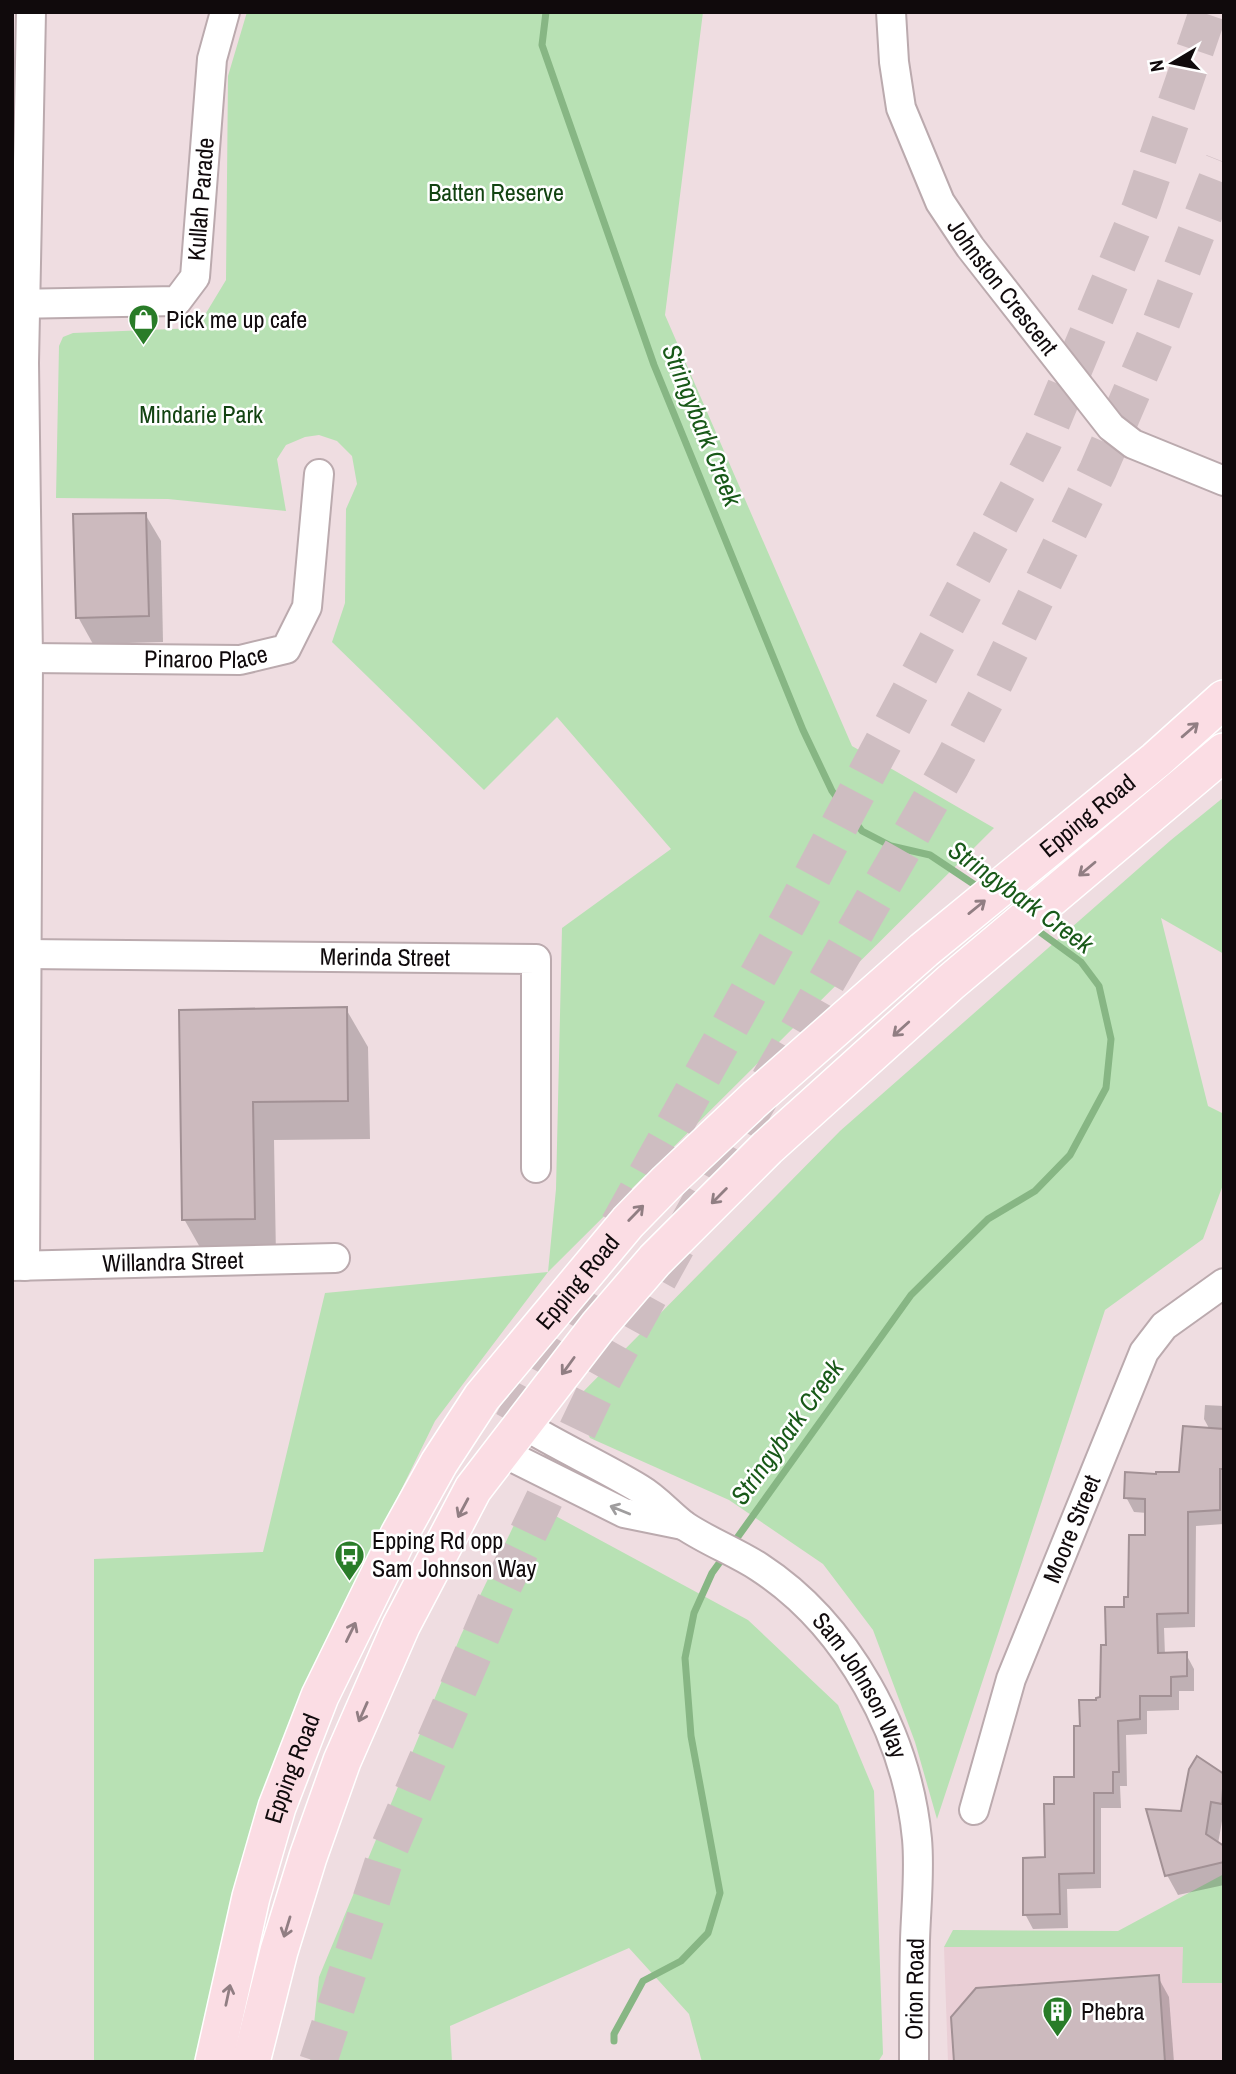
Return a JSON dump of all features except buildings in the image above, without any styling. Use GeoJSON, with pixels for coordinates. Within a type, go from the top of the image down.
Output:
{"type":"FeatureCollection","features":[{"type":"Feature","properties":{"kind":"main road","name":"Epping Road"},"geometry":{"type":"LineString","coordinates":[[215,2062],[251,1897],[277,1807],[320,1696],[399,1535],[460,1428],[482,1397],[589,1267],[667,1182],[756,1098],[924,950],[1156,760],[1224,699]]}},
{"type":"Feature","properties":{"kind":"main road","name":"Epping Road"},"geometry":{"type":"LineString","coordinates":[[251,2062],[279,1951],[342,1760],[413,1603],[473,1489],[599,1325],[655,1260],[767,1148],[951,982],[1224,752]]}},
{"type":"Feature","properties":{"kind":"main road","name":"Sam Johnson Way"},"geometry":{"type":"LineString","coordinates":[[482,1397],[513,1439]]}},
{"type":"Feature","properties":{"kind":"main road","name":"Sam Johnson Way"},"geometry":{"type":"LineString","coordinates":[[460,1428],[513,1439]]}},
{"type":"Feature","properties":{"kind":"street"},"geometry":{"type":"LineString","coordinates":[[18,1266],[28,658],[24,363],[20,304],[31,12]]}},
{"type":"Feature","properties":{"kind":"street","name":"Kullah Parade"},"geometry":{"type":"LineString","coordinates":[[20,304],[177,301],[195,277],[212,59],[225,12]]}},
{"type":"Feature","properties":{"kind":"street","name":"Johnston Crescent"},"geometry":{"type":"LineString","coordinates":[[891,12],[894,62],[901,108],[940,202],[970,247],[1111,427],[1133,444],[1224,481]]}},
{"type":"Feature","properties":{"kind":"street","name":"Pinaroo Place"},"geometry":{"type":"LineString","coordinates":[[28,658],[240,660],[286,649],[307,607],[319,474]]}},
{"type":"Feature","properties":{"kind":"street","name":"Merinda Street"},"geometry":{"type":"LineString","coordinates":[[25,954],[536,959],[536,1168]]}},
{"type":"Feature","properties":{"kind":"street","name":"Willandra Street"},"geometry":{"type":"LineString","coordinates":[[18,1266],[335,1258]]}},
{"type":"Feature","properties":{"kind":"street","name":"Moore Street"},"geometry":{"type":"LineString","coordinates":[[974,1810],[1011,1679],[1144,1352],[1164,1326],[1224,1283]]}},
{"type":"Feature","properties":{"kind":"street","name":"Sam Johnson Way"},"geometry":{"type":"LineString","coordinates":[[513,1439],[624,1513],[686,1526],[760,1568],[792,1593],[822,1622],[864,1680],[900,1763],[917,1840],[916,1916]]}},
{"type":"Feature","properties":{"kind":"street","name":"Orion Road"},"geometry":{"type":"LineString","coordinates":[[914,2062],[916,1916]]}},
{"type":"Feature","properties":{"kind":"shaded area"},"geometry":{"type":"Polygon","coordinates":[[[944,1947],[1184,1947],[1182,1983],[1224,1983],[1224,2062],[948,2062],[944,1947]]]}},
{"type":"Feature","properties":{"kind":"green space","name":"Batten Reserve"},"geometry":{"type":"Polygon","coordinates":[[[247,12],[703,12],[665,315],[852,746],[994,828],[548,1272],[556,1189],[562,928],[671,849],[557,717],[484,790],[332,642],[345,603],[346,509],[357,484],[352,456],[337,441],[319,435],[305,437],[286,445],[277,459],[286,511],[168,499],[56,498],[59,346],[63,337],[73,333],[197,328],[226,280],[228,76],[247,12]]]}},
{"type":"Feature","properties":{"kind":"green space"},"geometry":{"type":"Polygon","coordinates":[[[1224,797],[1224,954],[1161,918],[1208,1106],[1224,1114],[1224,1182],[1203,1239],[1105,1310],[937,1819],[915,1742],[873,1630],[823,1564],[729,1500],[590,1438],[573,1402],[840,1131],[1171,840],[1224,797]]]}},
{"type":"Feature","properties":{"kind":"green space"},"geometry":{"type":"Polygon","coordinates":[[[548,1272],[435,1421],[296,1704],[222,1943],[199,2062],[94,2062],[94,1559],[263,1552],[325,1293],[548,1272]]]}},
{"type":"Feature","properties":{"kind":"green space"},"geometry":{"type":"Polygon","coordinates":[[[526,1500],[748,1620],[838,1705],[874,1791],[883,2054],[878,2062],[702,2062],[689,2014],[629,1948],[450,2026],[452,2062],[310,2062],[319,1977],[461,1635],[526,1500]]]}},
{"type":"Feature","properties":{"kind":"green space"},"geometry":{"type":"Polygon","coordinates":[[[1224,1874],[1224,1983],[1182,1983],[1183,1947],[944,1947],[953,1930],[1118,1931],[1224,1874]]]}},
{"type":"Feature","properties":{"kind":"waterway","name":"Stringybark Creek"},"geometry":{"type":"LineString","coordinates":[[546,12],[542,45],[654,365],[803,730],[832,791],[862,831],[891,846],[930,855],[981,889]]}},
{"type":"Feature","properties":{"kind":"waterway","name":"Stringybark Creek"},"geometry":{"type":"LineString","coordinates":[[732,1545],[911,1295],[988,1219],[1035,1191],[1070,1155],[1106,1088],[1111,1039],[1099,986],[1081,962],[1033,927]]}},
{"type":"Feature","properties":{"kind":"waterway","name":"Stringybark Creek"},"geometry":{"type":"LineString","coordinates":[[614,2041],[614,2034],[643,1981],[681,1961],[708,1933],[720,1893],[691,1736],[685,1658],[694,1613],[712,1573],[725,1555]]}},
{"type":"Feature","properties":{"kind":"tunnel"},"geometry":{"type":"LineString","coordinates":[[619,1225],[790,918],[1043,442],[1141,207],[1208,12]]}},
{"type":"Feature","properties":{"kind":"tunnel"},"geometry":{"type":"LineString","coordinates":[[318,2062],[385,1858],[498,1596],[596,1391],[726,1156],[951,765],[989,693],[1098,470],[1157,333],[1224,162]]}},
{"type":"Feature","properties":{"kind":"tunnel"},"geometry":{"type":"LineString","coordinates":[[513,1423],[585,1287]]}},
{"type":"Feature","properties":{"kind":"place","name":"Pick me up cafe"},"geometry":{"type":"Point","coordinates":[143,347]}},
{"type":"Feature","properties":{"kind":"place","name":"Epping Rd opp Sam Johnson Way"},"geometry":{"type":"Point","coordinates":[349,1582]}},
{"type":"Feature","properties":{"kind":"place","name":"Phebra"},"geometry":{"type":"Point","coordinates":[1058,2039]}},
{"type":"Feature","properties":{"kind":"park label","name":"Mindarie Park"},"geometry":{"type":"Point","coordinates":[201,415]}}]}
